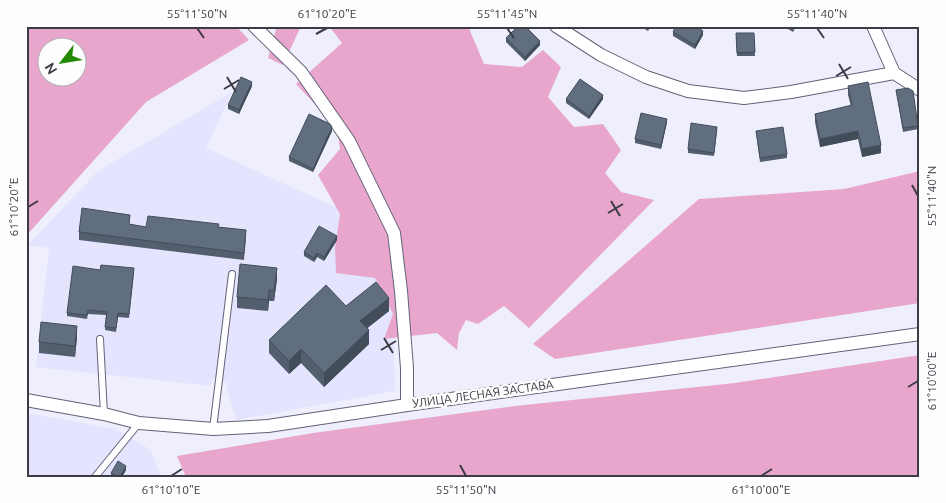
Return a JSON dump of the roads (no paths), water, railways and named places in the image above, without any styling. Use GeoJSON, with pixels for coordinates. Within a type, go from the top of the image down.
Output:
{"type":"FeatureCollection","features":[{"type":"Feature","properties":{"kind":"street","name":"УЛИЦА ЛЕСНАЯ ЗАСТАВА"},"geometry":{"type":"LineString","coordinates":[[254,26],[301,72],[349,141],[394,233],[408,368],[407,405],[920,334]]}},
{"type":"Feature","properties":{"kind":"street"},"geometry":{"type":"LineString","coordinates":[[556,26],[601,55],[646,77],[688,91],[744,98],[791,92],[894,73]]}},
{"type":"Feature","properties":{"kind":"street"},"geometry":{"type":"LineString","coordinates":[[873,26],[894,73],[920,90]]}},
{"type":"Feature","properties":{"kind":"street"},"geometry":{"type":"LineString","coordinates":[[26,400],[104,414],[139,423],[213,429],[268,426],[407,405]]}},
{"type":"Feature","properties":{"kind":"lane"},"geometry":{"type":"LineString","coordinates":[[213,429],[232,274]]}},
{"type":"Feature","properties":{"kind":"lane"},"geometry":{"type":"LineString","coordinates":[[100,339],[104,414]]}},
{"type":"Feature","properties":{"kind":"lane"},"geometry":{"type":"LineString","coordinates":[[95,477],[139,423]]}}]}
